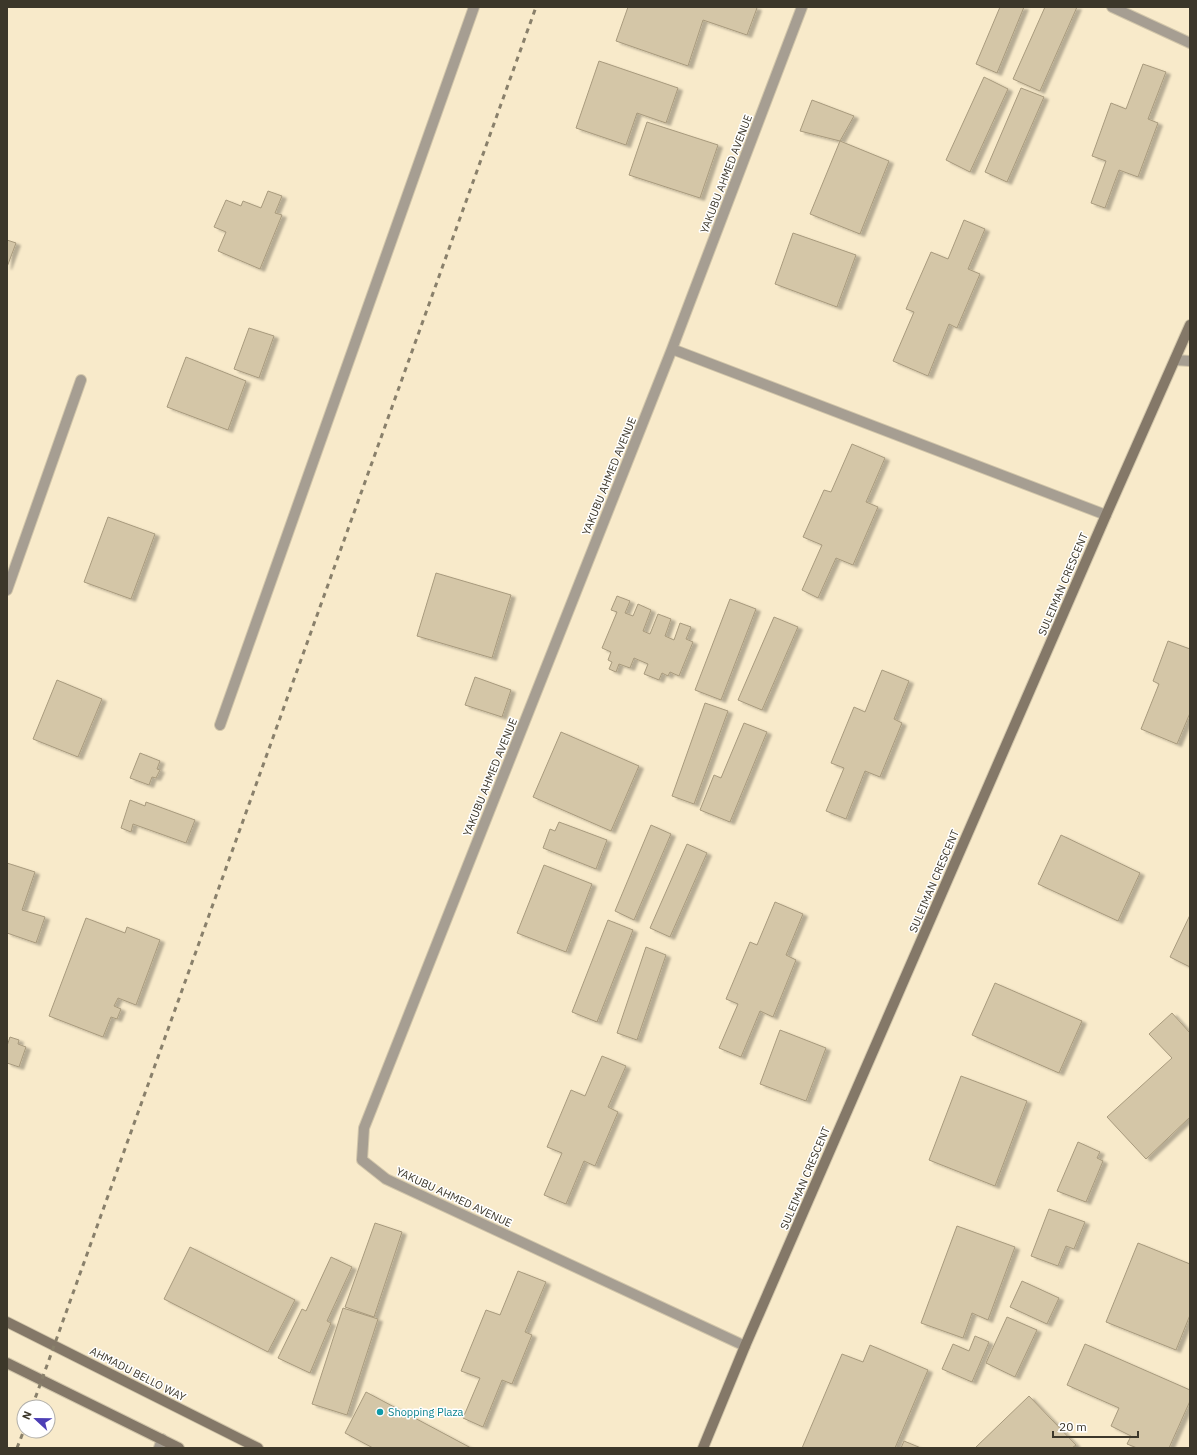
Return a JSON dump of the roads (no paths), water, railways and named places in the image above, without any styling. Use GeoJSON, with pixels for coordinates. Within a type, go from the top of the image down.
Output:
{"type":"FeatureCollection","features":[{"type":"Feature","properties":{"kind":"street"},"geometry":{"type":"LineString","coordinates":[[220,725],[474,7]]}},
{"type":"Feature","properties":{"kind":"street","name":"YAKUBU AHMED AVENUE"},"geometry":{"type":"LineString","coordinates":[[745,1346],[386,1179],[362,1160],[364,1128],[672,349],[802,7]]}},
{"type":"Feature","properties":{"kind":"street"},"geometry":{"type":"LineString","coordinates":[[1112,7],[1190,43]]}},
{"type":"Feature","properties":{"kind":"street","name":"SULEIMAN CRESCENT"},"geometry":{"type":"LineString","coordinates":[[703,1448],[745,1346],[1106,514],[1190,325]]}},
{"type":"Feature","properties":{"kind":"street"},"geometry":{"type":"LineString","coordinates":[[672,349],[1106,514]]}},
{"type":"Feature","properties":{"kind":"street"},"geometry":{"type":"LineString","coordinates":[[1175,360],[1190,362]]}},
{"type":"Feature","properties":{"kind":"street"},"geometry":{"type":"LineString","coordinates":[[7,590],[81,380]]}},
{"type":"Feature","properties":{"kind":"street","name":"AHMADU BELLO WAY"},"geometry":{"type":"LineString","coordinates":[[7,1322],[258,1448]]}},
{"type":"Feature","properties":{"kind":"street"},"geometry":{"type":"LineString","coordinates":[[7,1363],[161,1444],[179,1448]]}},
{"type":"Feature","properties":{"kind":"railway"},"geometry":{"type":"LineString","coordinates":[[35,1399],[536,7]]}},
{"type":"Feature","properties":{"kind":"railway"},"geometry":{"type":"LineString","coordinates":[[17,1448],[20,1439]]}},
{"type":"Feature","properties":{"kind":"place","name":"Shopping Plaza"},"geometry":{"type":"Point","coordinates":[380,1412]}}]}
